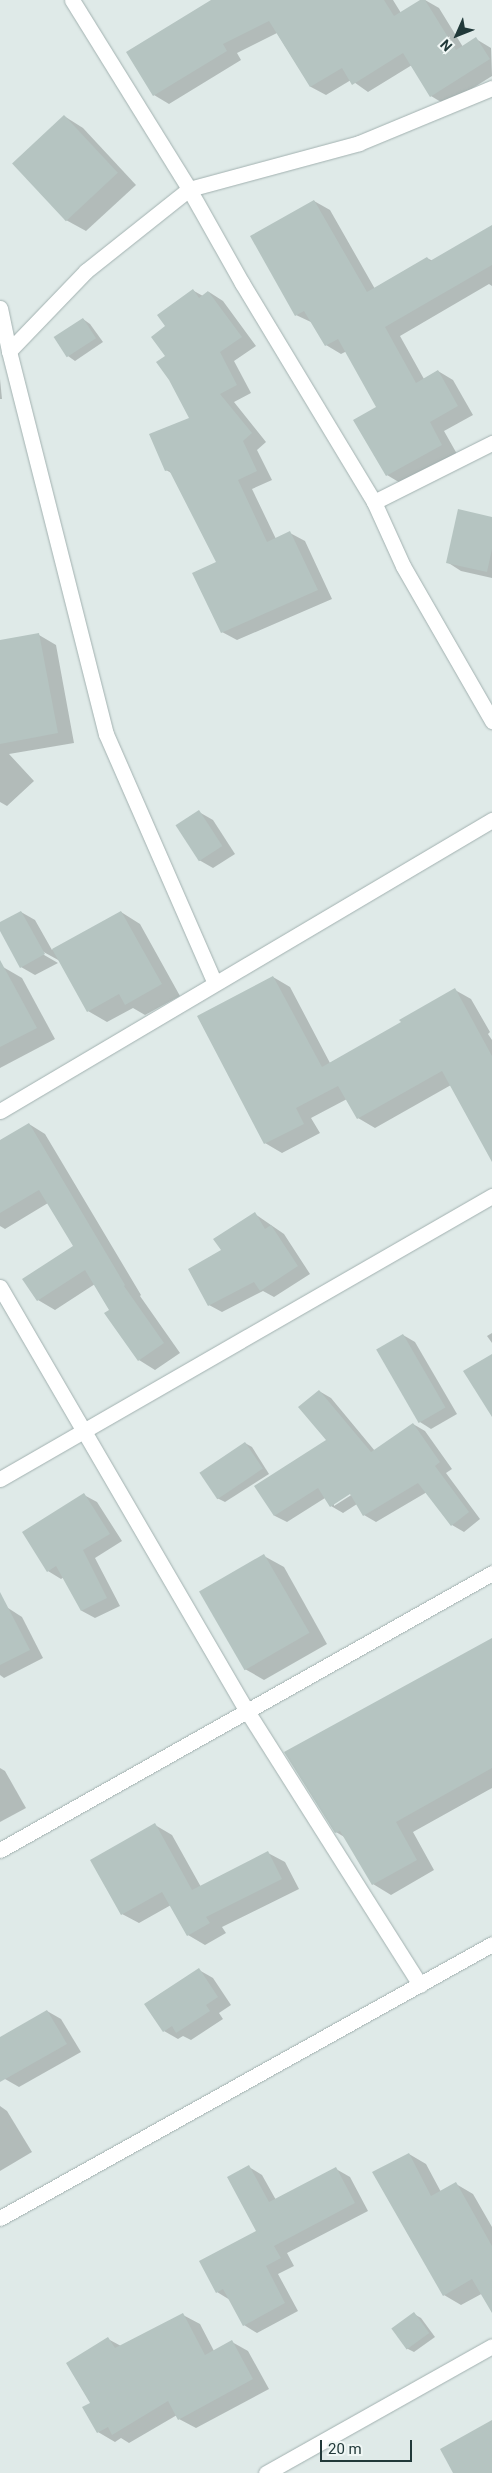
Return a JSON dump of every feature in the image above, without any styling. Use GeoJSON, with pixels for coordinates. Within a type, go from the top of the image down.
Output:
{"type":"FeatureCollection","features":[{"type":"Feature","properties":{"kind":"street"},"geometry":{"type":"LineString","coordinates":[[72,0],[189,189],[242,283],[374,502],[403,566],[492,721]]}},
{"type":"Feature","properties":{"kind":"street"},"geometry":{"type":"LineString","coordinates":[[9,351],[86,271],[189,189],[359,143],[492,88]]}},
{"type":"Feature","properties":{"kind":"street"},"geometry":{"type":"LineString","coordinates":[[0,308],[9,351],[106,734],[215,984]]}},
{"type":"Feature","properties":{"kind":"street"},"geometry":{"type":"LineString","coordinates":[[374,502],[492,443]]}},
{"type":"Feature","properties":{"kind":"street"},"geometry":{"type":"LineString","coordinates":[[0,1111],[492,820]]}},
{"type":"Feature","properties":{"kind":"street"},"geometry":{"type":"LineString","coordinates":[[0,1478],[84,1432],[492,1196]]}},
{"type":"Feature","properties":{"kind":"street"},"geometry":{"type":"LineString","coordinates":[[0,1288],[247,1711],[420,1985]]}},
{"type":"Feature","properties":{"kind":"street"},"geometry":{"type":"LineString","coordinates":[[0,1850],[492,1573]]}},
{"type":"Feature","properties":{"kind":"street"},"geometry":{"type":"LineString","coordinates":[[0,2218],[492,1944]]}},
{"type":"Feature","properties":{"kind":"street"},"geometry":{"type":"LineString","coordinates":[[266,2473],[492,2346]]}},
{"type":"Feature","properties":{"kind":"building"},"geometry":{"type":"Polygon","coordinates":[[[211,0],[384,0],[394,16],[420,0],[425,0],[456,50],[476,37],[490,59],[430,97],[403,53],[352,85],[342,68],[310,87],[269,21],[223,44],[227,51],[153,96],[126,52],[211,0]]]}},
{"type":"Feature","properties":{"kind":"building"},"geometry":{"type":"Polygon","coordinates":[[[64,115],[118,173],[66,221],[12,163],[64,115]]]}},
{"type":"Feature","properties":{"kind":"building"},"geometry":{"type":"Polygon","coordinates":[[[314,200],[367,292],[427,257],[430,261],[492,225],[492,265],[385,327],[416,383],[438,370],[458,406],[430,422],[442,445],[386,476],[353,420],[376,407],[338,339],[325,346],[304,311],[295,316],[250,236],[314,200]]]}},
{"type":"Feature","properties":{"kind":"building"},"geometry":{"type":"Polygon","coordinates":[[[193,289],[199,298],[208,291],[242,337],[220,352],[237,385],[220,394],[252,433],[243,441],[257,471],[238,480],[267,542],[290,531],[318,590],[221,633],[192,573],[216,562],[169,470],[165,471],[149,434],[189,418],[169,380],[156,362],[165,356],[151,337],[165,326],[157,315],[193,289]]]}},
{"type":"Feature","properties":{"kind":"building"},"geometry":{"type":"Polygon","coordinates":[[[83,318],[96,338],[67,357],[54,337],[83,318]]]}},
{"type":"Feature","properties":{"kind":"building"},"geometry":{"type":"Polygon","coordinates":[[[458,509],[492,517],[492,549],[487,572],[446,563],[458,509]]]}},
{"type":"Feature","properties":{"kind":"building"},"geometry":{"type":"Polygon","coordinates":[[[39,633],[58,733],[0,744],[0,640],[39,633]]]}},
{"type":"Feature","properties":{"kind":"building"},"geometry":{"type":"Polygon","coordinates":[[[199,810],[222,846],[199,861],[176,825],[199,810]]]}},
{"type":"Feature","properties":{"kind":"building"},"geometry":{"type":"Polygon","coordinates":[[[21,911],[45,954],[20,968],[0,931],[0,922],[21,911]]]}},
{"type":"Feature","properties":{"kind":"building"},"geometry":{"type":"Polygon","coordinates":[[[121,911],[162,984],[125,1005],[119,994],[87,1012],[52,949],[121,911]]]}},
{"type":"Feature","properties":{"kind":"building"},"geometry":{"type":"Polygon","coordinates":[[[0,960],[37,1028],[0,1047],[0,960]]]}},
{"type":"Feature","properties":{"kind":"building"},"geometry":{"type":"Polygon","coordinates":[[[273,976],[322,1067],[401,1022],[399,1020],[455,988],[492,1056],[492,1162],[442,1071],[357,1119],[338,1086],[296,1108],[304,1124],[264,1144],[197,1016],[273,976]]]}},
{"type":"Feature","properties":{"kind":"building"},"geometry":{"type":"Polygon","coordinates":[[[29,1123],[124,1286],[164,1343],[138,1361],[104,1313],[109,1310],[85,1270],[37,1301],[22,1279],[73,1246],[39,1190],[0,1213],[0,1140],[29,1123]]]}},
{"type":"Feature","properties":{"kind":"building"},"geometry":{"type":"Polygon","coordinates":[[[255,1212],[265,1229],[271,1225],[298,1266],[260,1291],[254,1282],[208,1306],[188,1269],[221,1250],[213,1239],[255,1212]]]}},
{"type":"Feature","properties":{"kind":"building"},"geometry":{"type":"Polygon","coordinates":[[[403,1334],[446,1408],[419,1423],[376,1350],[403,1334]]]}},
{"type":"Feature","properties":{"kind":"building"},"geometry":{"type":"Polygon","coordinates":[[[492,1354],[492,1417],[463,1371],[492,1354]]]}},
{"type":"Feature","properties":{"kind":"building"},"geometry":{"type":"Polygon","coordinates":[[[319,1390],[371,1452],[413,1423],[440,1462],[435,1466],[469,1512],[451,1526],[418,1483],[363,1516],[350,1494],[330,1507],[318,1488],[274,1516],[254,1486],[326,1440],[298,1407],[319,1390]]]}},
{"type":"Feature","properties":{"kind":"building"},"geometry":{"type":"Polygon","coordinates":[[[245,1442],[263,1469],[217,1499],[199,1473],[245,1442]]]}},
{"type":"Feature","properties":{"kind":"building"},"geometry":{"type":"Polygon","coordinates":[[[84,1493],[110,1534],[83,1550],[107,1598],[81,1611],[56,1566],[47,1572],[22,1532],[84,1493]]]}},
{"type":"Feature","properties":{"kind":"building"},"geometry":{"type":"Polygon","coordinates":[[[264,1554],[310,1633],[245,1670],[199,1592],[264,1554]]]}},
{"type":"Feature","properties":{"kind":"building"},"geometry":{"type":"Polygon","coordinates":[[[0,1592],[30,1650],[0,1665],[0,1592]]]}},
{"type":"Feature","properties":{"kind":"building"},"geometry":{"type":"Polygon","coordinates":[[[492,1638],[492,1768],[396,1822],[417,1860],[372,1885],[340,1831],[335,1833],[284,1752],[492,1638]]]}},
{"type":"Feature","properties":{"kind":"building"},"geometry":{"type":"Polygon","coordinates":[[[155,1823],[192,1890],[268,1851],[282,1879],[206,1917],[210,1923],[187,1936],[162,1892],[121,1915],[90,1860],[155,1823]]]}},
{"type":"Feature","properties":{"kind":"building"},"geometry":{"type":"Polygon","coordinates":[[[199,1968],[218,1997],[206,2005],[210,2011],[176,2033],[172,2026],[163,2032],[144,2004],[199,1968]]]}},
{"type":"Feature","properties":{"kind":"building"},"geometry":{"type":"Polygon","coordinates":[[[47,2010],[67,2044],[0,2082],[0,2037],[47,2010]]]}},
{"type":"Feature","properties":{"kind":"building"},"geometry":{"type":"Polygon","coordinates":[[[409,2153],[431,2196],[456,2182],[492,2246],[492,2313],[472,2279],[443,2296],[372,2172],[409,2153]]]}},
{"type":"Feature","properties":{"kind":"building"},"geometry":{"type":"Polygon","coordinates":[[[249,2165],[269,2202],[336,2167],[355,2203],[274,2246],[281,2258],[266,2266],[285,2303],[243,2326],[223,2289],[216,2293],[199,2261],[256,2231],[227,2177],[249,2165]]]}},
{"type":"Feature","properties":{"kind":"building"},"geometry":{"type":"Polygon","coordinates":[[[414,2312],[429,2333],[407,2349],[391,2328],[414,2312]]]}},
{"type":"Feature","properties":{"kind":"building"},"geometry":{"type":"Polygon","coordinates":[[[183,2313],[205,2355],[232,2340],[253,2379],[178,2420],[168,2401],[112,2435],[108,2427],[97,2433],[82,2407],[90,2403],[66,2363],[108,2337],[115,2348],[183,2313]]]}},
{"type":"Feature","properties":{"kind":"building"},"geometry":{"type":"Polygon","coordinates":[[[492,2420],[492,2473],[453,2473],[440,2449],[492,2420]]]}}]}
